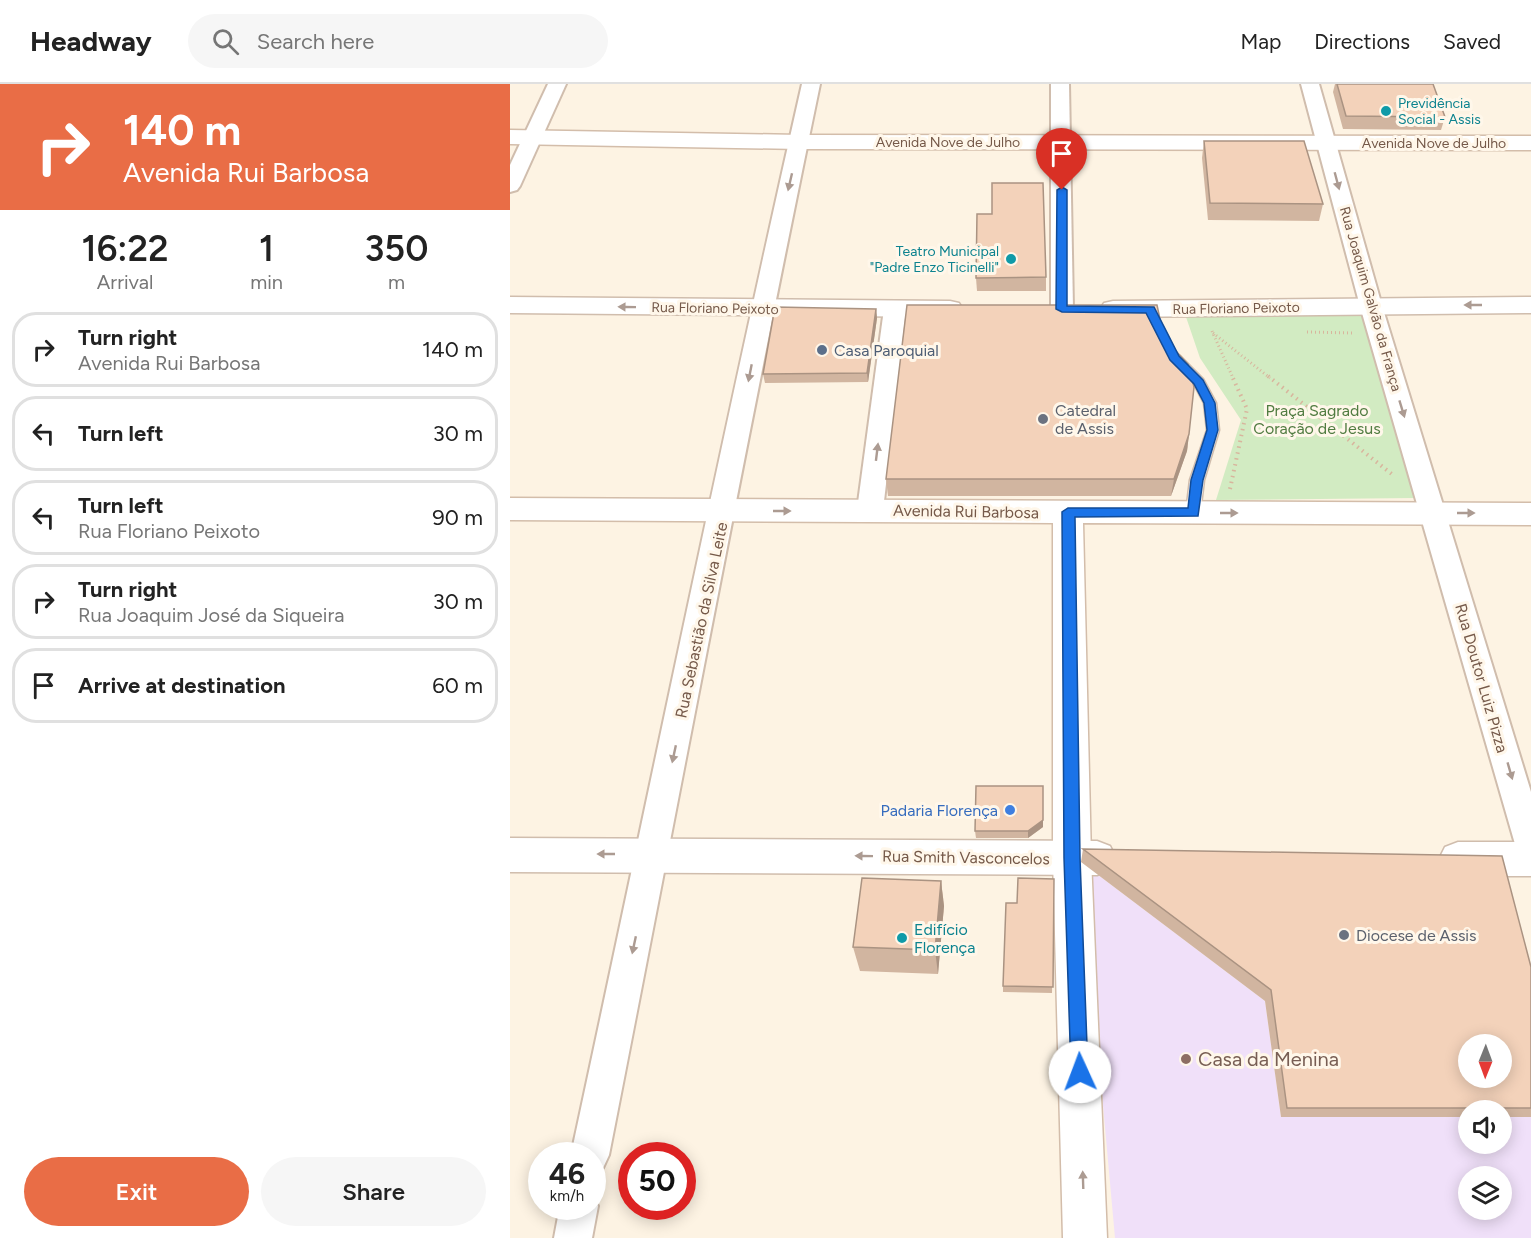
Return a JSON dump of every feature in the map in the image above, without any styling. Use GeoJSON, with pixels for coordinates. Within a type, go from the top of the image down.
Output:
{"type":"FeatureCollection","features":[{"type":"Feature","properties":{"kind":"main road","name":"Avenida Nove de Julho"},"geometry":{"type":"LineString","coordinates":[[510,137],[800,142],[1531,143]]}},
{"type":"Feature","properties":{"kind":"main road","name":"Rua Floriano Peixoto"},"geometry":{"type":"LineString","coordinates":[[510,305],[762,309],[978,309]]}},
{"type":"Feature","properties":{"kind":"main road","name":"Rua Floriano Peixoto"},"geometry":{"type":"LineString","coordinates":[[1050,309],[1152,314],[1371,306],[1531,305]]}},
{"type":"Feature","properties":{"kind":"main road","name":"Avenida Rui Barbosa"},"geometry":{"type":"LineString","coordinates":[[510,509],[723,512],[870,510],[1531,513]]}},
{"type":"Feature","properties":{"kind":"main road"},"geometry":{"type":"LineString","coordinates":[[1068,512],[1072,858],[1085,1238]]}},
{"type":"Feature","properties":{"kind":"main road","name":"Rua Smith Vasconcelos"},"geometry":{"type":"LineString","coordinates":[[510,855],[1132,858]]}},
{"type":"Feature","properties":{"kind":"main road"},"geometry":{"type":"LineString","coordinates":[[1430,859],[1531,859]]}},
{"type":"Feature","properties":{"kind":"street"},"geometry":{"type":"LineString","coordinates":[[510,186],[557,84]]}},
{"type":"Feature","properties":{"kind":"street","name":"Rua Sebastião da Silva Leite"},"geometry":{"type":"LineString","coordinates":[[593,1142],[723,512],[762,309],[811,84]]}},
{"type":"Feature","properties":{"kind":"street"},"geometry":{"type":"LineString","coordinates":[[1050,309],[1062,142],[1060,84]]}},
{"type":"Feature","properties":{"kind":"street","name":"Rua Joaquim Galvão da França"},"geometry":{"type":"LineString","coordinates":[[1310,84],[1371,306],[1434,513]]}},
{"type":"Feature","properties":{"kind":"street"},"geometry":{"type":"LineString","coordinates":[[870,510],[895,309]]}},
{"type":"Feature","properties":{"kind":"street","name":"Rua Doutor Luiz Pizza"},"geometry":{"type":"LineString","coordinates":[[1434,513],[1531,844]]}},
{"type":"Feature","properties":{"kind":"street"},"geometry":{"type":"LineString","coordinates":[[573,1238],[576,1220]]}},
{"type":"Feature","properties":{"kind":"lane"},"geometry":{"type":"LineString","coordinates":[[1168,348],[1199,382],[1209,403],[1212,430],[1197,480],[1194,513]]}},
{"type":"Feature","properties":{"kind":"path"},"geometry":{"type":"LineString","coordinates":[[1211,331],[1221,331]]}},
{"type":"Feature","properties":{"kind":"path"},"geometry":{"type":"LineString","coordinates":[[1211,331],[1395,476]]}},
{"type":"Feature","properties":{"kind":"path"},"geometry":{"type":"LineString","coordinates":[[1211,331],[1247,409],[1230,492],[1240,492]]}},
{"type":"Feature","properties":{"kind":"path"},"geometry":{"type":"LineString","coordinates":[[1305,332],[1358,333]]}},
{"type":"Feature","properties":{"kind":"shaded area","name":"Casa da Menina"},"geometry":{"type":"Polygon","coordinates":[[[1081,862],[1265,1001],[1281,1117],[1458,1117],[1458,1154],[1512,1154],[1512,1117],[1531,1117],[1531,1238],[1115,1238],[1081,862]]]}},
{"type":"Feature","properties":{"kind":"green space","name":"Praça Sagrado Coração de Jesus"},"geometry":{"type":"Polygon","coordinates":[[[1369,314],[1416,498],[1216,500],[1241,420],[1200,358],[1186,317],[1369,314]]]}},
{"type":"Feature","properties":{"kind":"building","name":"Previdência Social - Assis"},"geometry":{"type":"Polygon","coordinates":[[[1337,84],[1433,84],[1445,117],[1346,116],[1337,84]]]}},
{"type":"Feature","properties":{"kind":"building"},"geometry":{"type":"Polygon","coordinates":[[[1204,141],[1304,141],[1323,204],[1210,203],[1204,141]]]}},
{"type":"Feature","properties":{"kind":"building","name":"Teatro Municipal \"Padre Enzo Ticinelli\""},"geometry":{"type":"Polygon","coordinates":[[[992,183],[1043,183],[1046,277],[976,278],[977,214],[992,214],[992,183]]]}},
{"type":"Feature","properties":{"kind":"building","name":"Catedral de Assis"},"geometry":{"type":"Polygon","coordinates":[[[907,305],[1157,305],[1164,338],[1188,364],[1194,387],[1189,434],[1174,479],[886,479],[907,305]]]}},
{"type":"Feature","properties":{"kind":"building","name":"Casa Paroquial"},"geometry":{"type":"Polygon","coordinates":[[[775,307],[876,309],[867,373],[763,374],[775,307]]]}},
{"type":"Feature","properties":{"kind":"building","name":"Padaria Florença"},"geometry":{"type":"Polygon","coordinates":[[[976,786],[1043,786],[1043,820],[1028,831],[975,831],[976,786]]]}},
{"type":"Feature","properties":{"kind":"building","name":"Diocese de Assis"},"geometry":{"type":"Polygon","coordinates":[[[1083,849],[1502,856],[1531,967],[1531,1108],[1512,1108],[1512,1100],[1458,1100],[1458,1108],[1287,1108],[1271,990],[1083,849]]]}},
{"type":"Feature","properties":{"kind":"building"},"geometry":{"type":"Polygon","coordinates":[[[862,878],[941,881],[935,950],[853,947],[862,878]]]}},
{"type":"Feature","properties":{"kind":"building"},"geometry":{"type":"Polygon","coordinates":[[[1018,878],[1054,879],[1053,987],[1003,986],[1006,903],[1017,903],[1018,878]]]}},
{"type":"Feature","properties":{"kind":"place","name":"Previdência Social - Assis"},"geometry":{"type":"Point","coordinates":[1386,111]}},
{"type":"Feature","properties":{"kind":"place","name":"Teatro Municipal \"Padre Enzo Ticinelli\""},"geometry":{"type":"Point","coordinates":[1011,259]}},
{"type":"Feature","properties":{"kind":"place","name":"Casa Paroquial"},"geometry":{"type":"Point","coordinates":[822,350]}},
{"type":"Feature","properties":{"kind":"place","name":"Catedral de Assis"},"geometry":{"type":"Point","coordinates":[1043,419]}},
{"type":"Feature","properties":{"kind":"place","name":"Padaria Florença"},"geometry":{"type":"Point","coordinates":[1010,810]}},
{"type":"Feature","properties":{"kind":"place","name":"Diocese de Assis"},"geometry":{"type":"Point","coordinates":[1344,935]}},
{"type":"Feature","properties":{"kind":"place","name":"Edifício Florença"},"geometry":{"type":"Point","coordinates":[902,938]}},
{"type":"Feature","properties":{"kind":"place","name":"Casa da Menina"},"geometry":{"type":"Point","coordinates":[1186,1059]}},
{"type":"Feature","properties":{"kind":"route"},"geometry":{"type":"LineString","coordinates":[[1062,190],[1062,309],[1150,309],[1162,339],[1174,358],[1199,382],[1209,403],[1212,430],[1197,480],[1194,513],[1068,512],[1072,858],[1080,1072]]}}]}
